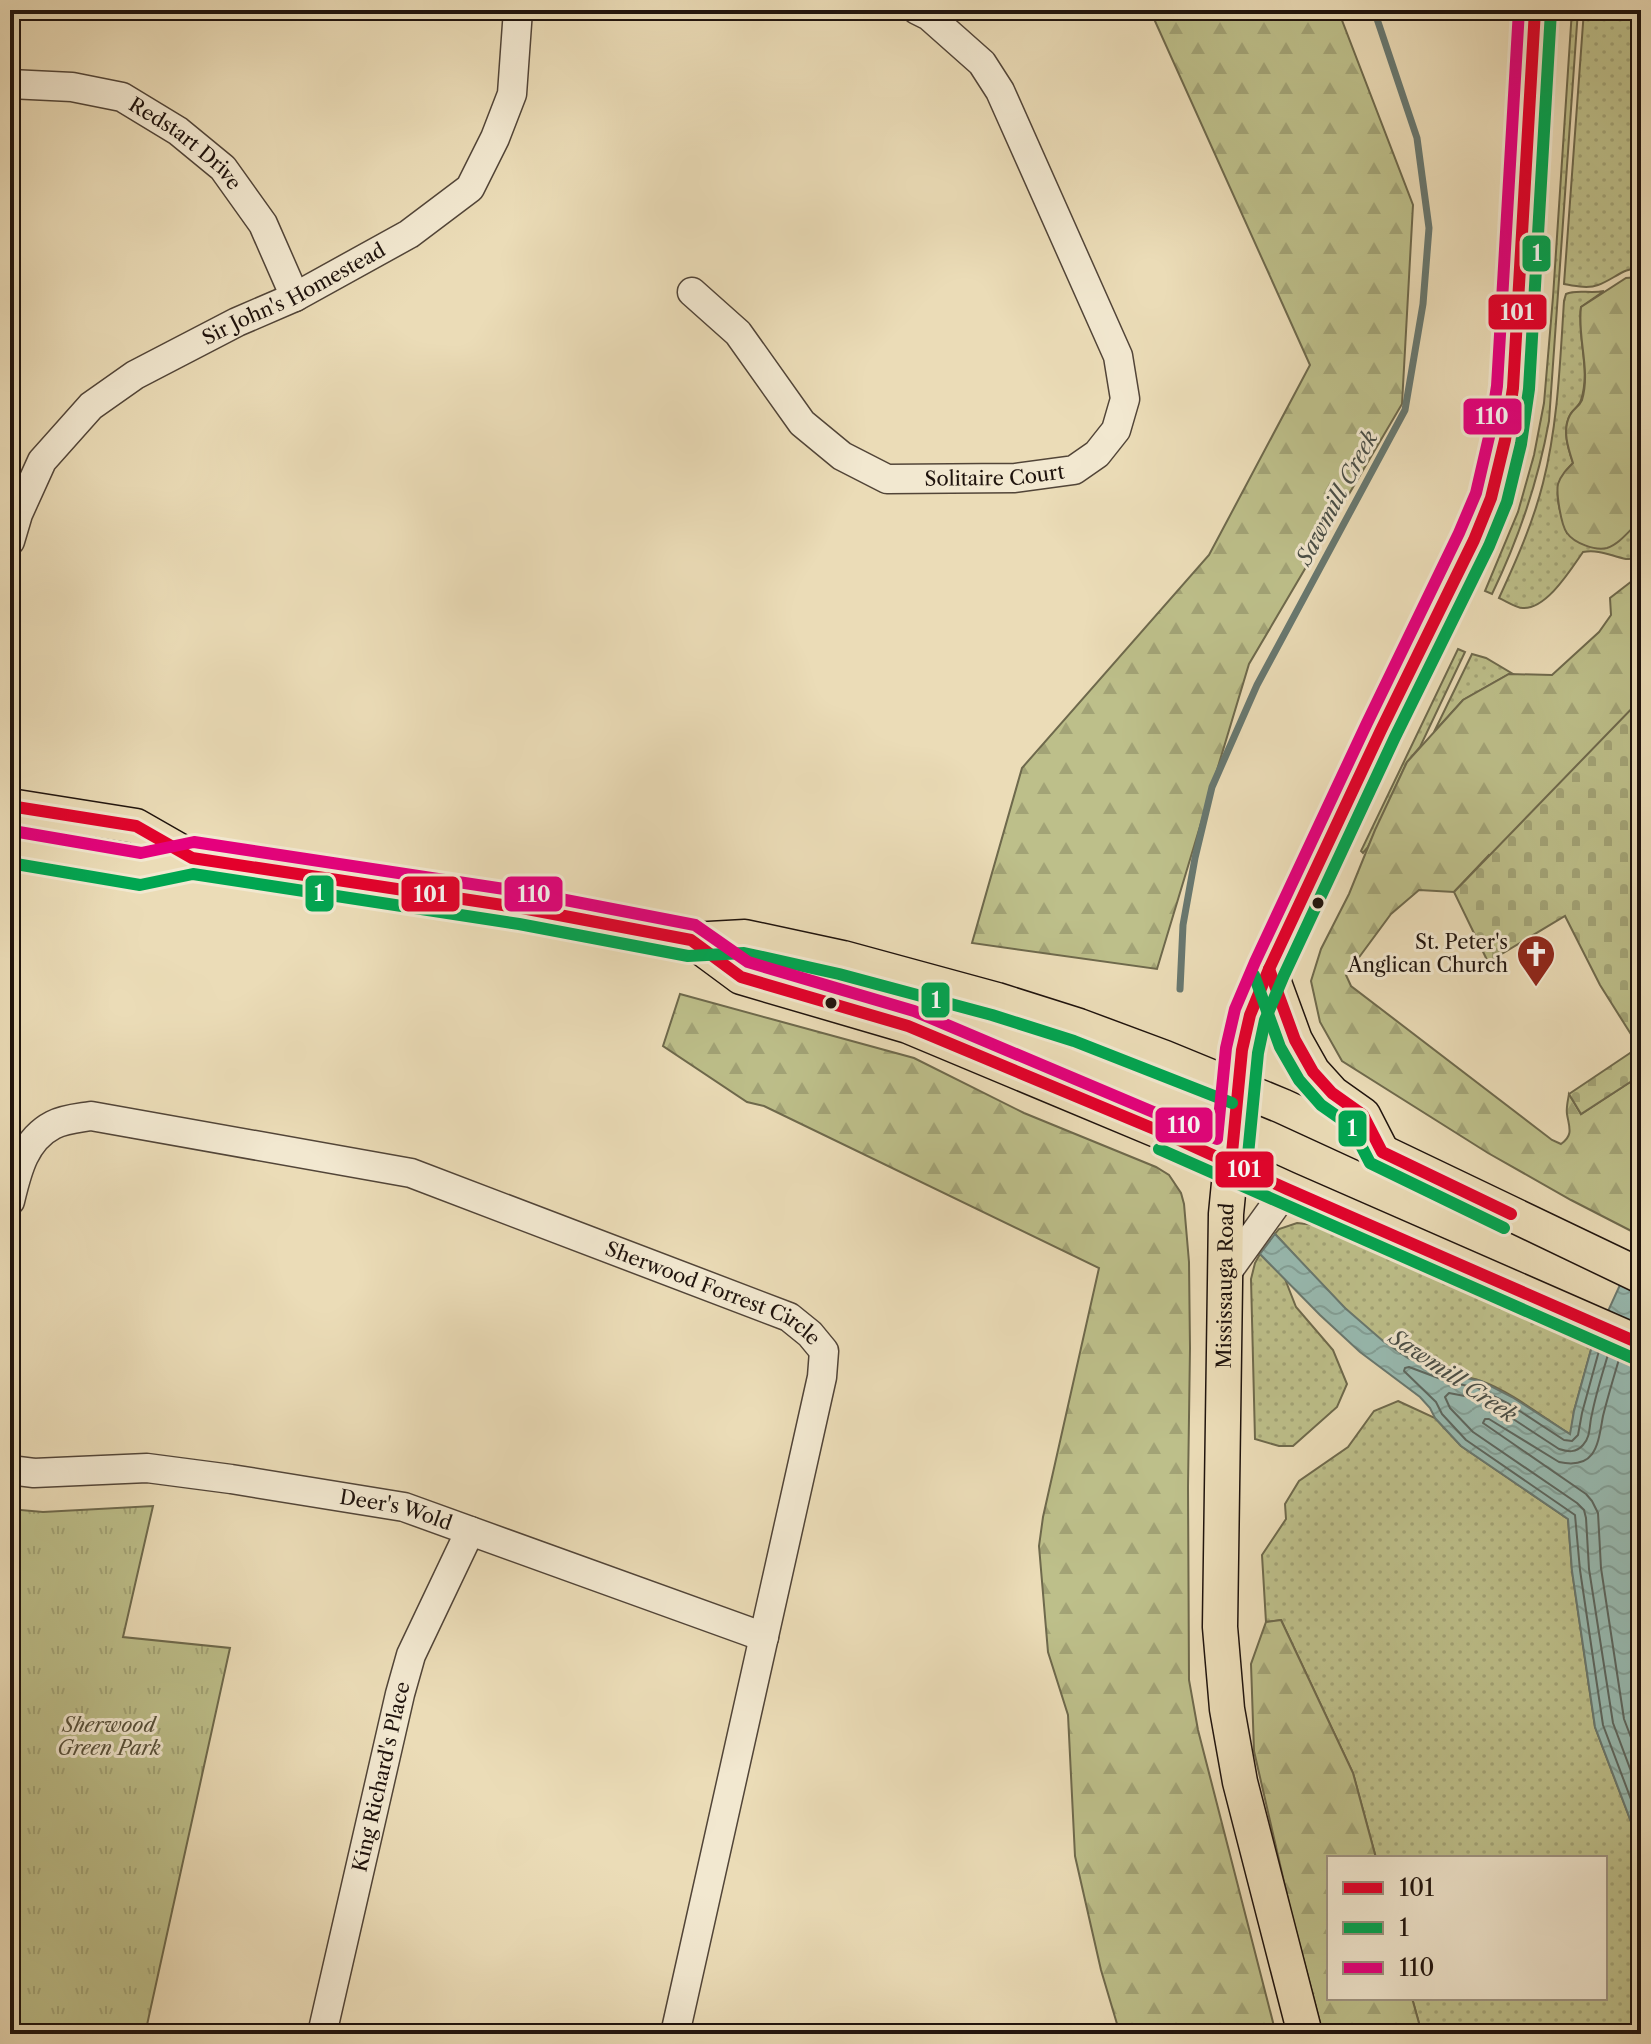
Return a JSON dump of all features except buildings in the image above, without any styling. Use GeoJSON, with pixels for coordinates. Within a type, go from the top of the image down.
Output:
{"type":"FeatureCollection","features":[{"type":"Feature","properties":{"kind":"main road","name":"Mississauga Road"},"geometry":{"type":"LineString","coordinates":[[1305,2034],[1240,1782],[1227,1709],[1220,1627],[1226,1214],[1242,1050],[1250,1015],[1269,969],[1468,553],[1491,498],[1513,388],[1535,10]]}},
{"type":"Feature","properties":{"kind":"main road"},"geometry":{"type":"LineString","coordinates":[[10,806],[136,826],[192,858]]}},
{"type":"Feature","properties":{"kind":"main road"},"geometry":{"type":"LineString","coordinates":[[10,847],[141,869],[192,858],[522,908],[691,940],[745,937],[887,970],[997,1000],[1165,1058],[1382,1152],[1641,1276]]}},
{"type":"Feature","properties":{"kind":"main road"},"geometry":{"type":"LineString","coordinates":[[691,940],[741,977],[908,1026],[1164,1133],[1641,1344]]}},
{"type":"Feature","properties":{"kind":"main road"},"geometry":{"type":"LineString","coordinates":[[1269,969],[1295,1040],[1313,1072],[1332,1093],[1363,1115],[1382,1152]]}},
{"type":"Feature","properties":{"kind":"street","name":"Sir John's Homestead"},"geometry":{"type":"LineString","coordinates":[[10,541],[18,514],[42,461],[91,406],[135,375],[237,322],[295,297],[409,234],[470,188],[495,138],[512,94],[518,10]]}},
{"type":"Feature","properties":{"kind":"street","name":"Solitaire Court"},"geometry":{"type":"LineString","coordinates":[[692,292],[738,333],[802,423],[842,456],[887,479],[1015,478],[1074,470],[1097,454],[1116,430],[1125,399],[1118,356],[1000,91],[982,63],[929,16],[917,10]]}},
{"type":"Feature","properties":{"kind":"street","name":"Redstart Drive"},"geometry":{"type":"LineString","coordinates":[[10,84],[72,87],[122,97],[178,131],[223,168],[263,224],[295,297]]}},
{"type":"Feature","properties":{"kind":"street","name":"Sherwood Forrest Circle"},"geometry":{"type":"LineString","coordinates":[[10,1201],[19,1164],[34,1139],[54,1124],[91,1116],[411,1173],[789,1317],[810,1334],[824,1351],[822,1377],[675,2034]]}},
{"type":"Feature","properties":{"kind":"street"},"geometry":{"type":"LineString","coordinates":[[1225,1275],[1287,1189]]}},
{"type":"Feature","properties":{"kind":"street","name":"Deer's Wold"},"geometry":{"type":"LineString","coordinates":[[10,1470],[34,1473],[147,1468],[404,1507],[764,1637]]}},
{"type":"Feature","properties":{"kind":"street","name":"King Richard's Place"},"geometry":{"type":"LineString","coordinates":[[322,2034],[411,1655],[470,1531]]}},
{"type":"Feature","properties":{"kind":"green space"},"geometry":{"type":"Polygon","coordinates":[[[1150,10],[1338,10],[1413,205],[1402,404],[1249,664],[1157,969],[972,943],[1022,768],[1209,555],[1310,365],[1150,10]]]}},
{"type":"Feature","properties":{"kind":"green space"},"geometry":{"type":"Polygon","coordinates":[[[1572,10],[1578,10],[1549,421],[1526,509],[1492,594],[1485,591],[1518,512],[1544,403],[1572,10]]]}},
{"type":"Feature","properties":{"kind":"green space"},"geometry":{"type":"Polygon","coordinates":[[[1584,10],[1641,10],[1641,268],[1586,287],[1564,284],[1584,10]]]}},
{"type":"Feature","properties":{"kind":"green space"},"geometry":{"type":"Polygon","coordinates":[[[1639,277],[1641,520],[1616,543],[1607,548],[1597,548],[1580,543],[1567,533],[1558,494],[1559,481],[1573,463],[1566,427],[1571,413],[1581,402],[1584,389],[1581,307],[1626,278],[1639,277]]]}},
{"type":"Feature","properties":{"kind":"green space"},"geometry":{"type":"Polygon","coordinates":[[[1604,291],[1581,307],[1584,389],[1566,427],[1573,463],[1558,488],[1559,504],[1567,533],[1641,520],[1641,558],[1626,559],[1600,552],[1583,552],[1549,595],[1532,607],[1520,608],[1499,598],[1529,527],[1548,461],[1558,393],[1564,301],[1566,294],[1570,293],[1604,291]]]}},
{"type":"Feature","properties":{"kind":"green space"},"geometry":{"type":"Polygon","coordinates":[[[1641,574],[1641,913],[1489,855],[1454,892],[1419,890],[1391,914],[1346,975],[1351,986],[1561,1144],[1569,1134],[1569,1094],[1581,1114],[1641,1075],[1641,1236],[1488,1153],[1342,1061],[1320,1022],[1311,981],[1321,949],[1349,894],[1407,762],[1463,700],[1509,674],[1552,675],[1599,632],[1611,615],[1610,598],[1641,574]]]}},
{"type":"Feature","properties":{"kind":"green space"},"geometry":{"type":"Polygon","coordinates":[[[1458,649],[1465,652],[1420,747],[1407,762],[1363,853],[1361,851],[1458,649]]]}},
{"type":"Feature","properties":{"kind":"green space"},"geometry":{"type":"Polygon","coordinates":[[[1472,654],[1486,658],[1513,674],[1463,700],[1434,732],[1472,654]]]}},
{"type":"Feature","properties":{"kind":"green space"},"geometry":{"type":"Polygon","coordinates":[[[1641,699],[1641,1075],[1581,1114],[1569,1094],[1639,1047],[1600,985],[1565,916],[1488,962],[1454,892],[1641,699]]]}},
{"type":"Feature","properties":{"kind":"green space"},"geometry":{"type":"Polygon","coordinates":[[[680,994],[914,1058],[1024,1113],[1156,1167],[1169,1175],[1181,1193],[1189,1262],[1189,1680],[1198,1730],[1276,2034],[1120,2034],[1101,1970],[1075,1856],[1068,1715],[1048,1652],[1039,1546],[1099,1268],[764,1106],[747,1102],[663,1046],[680,994]]]}},
{"type":"Feature","properties":{"kind":"green space"},"geometry":{"type":"Polygon","coordinates":[[[1297,1223],[1315,1225],[1592,1346],[1574,1411],[1571,1435],[1492,1385],[1420,1364],[1392,1348],[1338,1302],[1275,1234],[1279,1229],[1297,1223]]]}},
{"type":"Feature","properties":{"kind":"green space"},"geometry":{"type":"Polygon","coordinates":[[[1260,1254],[1285,1279],[1296,1307],[1333,1350],[1347,1384],[1337,1407],[1293,1446],[1279,1446],[1255,1439],[1251,1279],[1260,1254]]]}},
{"type":"Feature","properties":{"kind":"green space"},"geometry":{"type":"Polygon","coordinates":[[[1398,1401],[1435,1418],[1461,1446],[1568,1519],[1572,1571],[1595,1727],[1641,1848],[1641,2034],[1422,2034],[1413,2000],[1607,2000],[1607,1856],[1375,1856],[1353,1773],[1281,1620],[1266,1622],[1262,1555],[1286,1519],[1285,1504],[1299,1481],[1348,1447],[1374,1411],[1398,1401]]]}},
{"type":"Feature","properties":{"kind":"green space","name":"Sherwood Green Park"},"geometry":{"type":"Polygon","coordinates":[[[153,1506],[123,1637],[230,1648],[145,2034],[10,2034],[10,1509],[43,1512],[153,1506]]]}},
{"type":"Feature","properties":{"kind":"green space"},"geometry":{"type":"Polygon","coordinates":[[[1281,1620],[1353,1773],[1375,1856],[1327,1856],[1327,2000],[1413,2000],[1422,2034],[1323,2034],[1254,1751],[1251,1664],[1266,1622],[1281,1620]]]}},
{"type":"Feature","properties":{"kind":"water"},"geometry":{"type":"Polygon","coordinates":[[[1275,1234],[1345,1308],[1408,1358],[1451,1375],[1481,1381],[1570,1434],[1592,1346],[1641,1239],[1641,1848],[1595,1727],[1572,1571],[1568,1519],[1461,1446],[1420,1397],[1360,1352],[1320,1315],[1260,1254],[1275,1234]]]}},
{"type":"Feature","properties":{"kind":"waterway","name":"Sawmill Creek"},"geometry":{"type":"LineString","coordinates":[[1180,989],[1183,925],[1212,787],[1257,685],[1405,410],[1423,304],[1429,228],[1417,138],[1374,10]]}},
{"type":"Feature","properties":{"kind":"transit line","name":"110"},"geometry":{"type":"LineString","coordinates":[[13,831],[141,853],[194,842],[524,892],[695,925],[748,962],[914,1011],[1217,1139],[1226,1048],[1235,1009],[1476,493],[1497,386],[1519,10]]}},
{"type":"Feature","properties":{"kind":"transit line","name":"101"},"geometry":{"type":"LineString","coordinates":[[1231,1163],[1242,1050],[1250,1015],[1491,498],[1513,388],[1535,10]]}},
{"type":"Feature","properties":{"kind":"transit line","name":"1"},"geometry":{"type":"LineString","coordinates":[[1247,1165],[1258,1053],[1265,1020],[1507,502],[1521,444],[1529,389],[1551,11]]}},
{"type":"Feature","properties":{"kind":"transit line","name":"101"},"geometry":{"type":"LineString","coordinates":[[10,806],[136,826],[192,858],[522,908],[691,940],[741,977],[908,1026],[1164,1133],[1641,1344]]}},
{"type":"Feature","properties":{"kind":"transit line","name":"1"},"geometry":{"type":"LineString","coordinates":[[10,863],[140,885],[193,874],[519,924],[688,956],[744,953],[839,974],[992,1015],[1074,1041],[1232,1103]]}},
{"type":"Feature","properties":{"kind":"transit line","name":"101"},"geometry":{"type":"LineString","coordinates":[[1269,969],[1295,1040],[1313,1072],[1332,1093],[1363,1115],[1382,1152],[1511,1214]]}},
{"type":"Feature","properties":{"kind":"transit line","name":"1"},"geometry":{"type":"LineString","coordinates":[[1254,975],[1280,1047],[1299,1080],[1321,1105],[1351,1126],[1370,1163],[1504,1228]]}},
{"type":"Feature","properties":{"kind":"transit line","name":"1"},"geometry":{"type":"LineString","coordinates":[[1159,1149],[1635,1359]]}},
{"type":"Feature","properties":{"kind":"place","name":"St. Peter's Anglican Church"},"geometry":{"type":"Point","coordinates":[1536,988]}}]}
